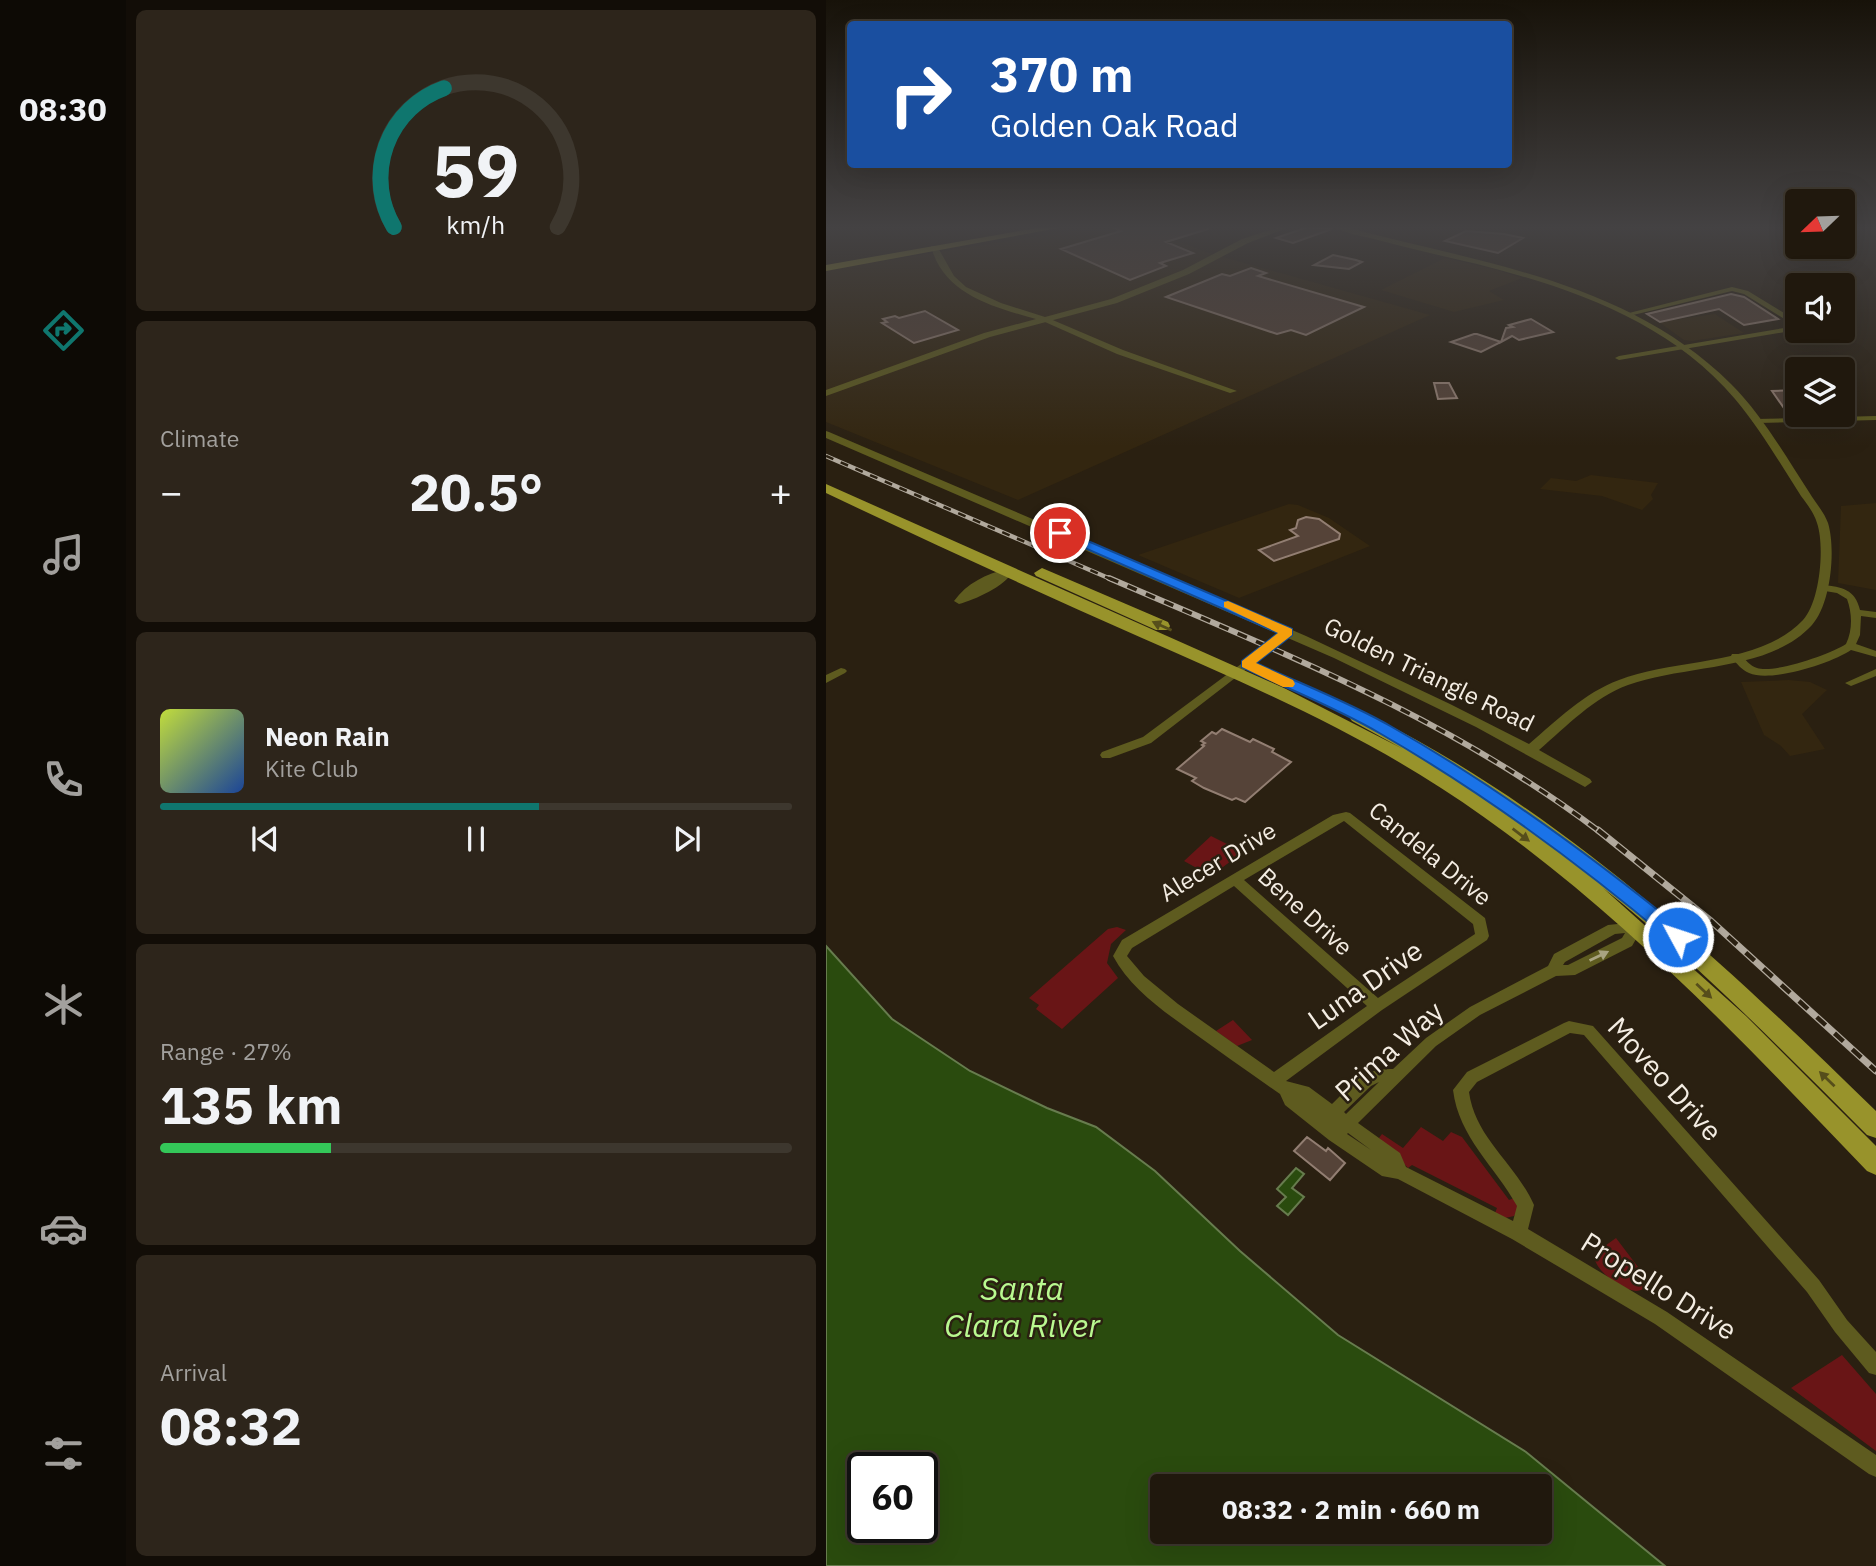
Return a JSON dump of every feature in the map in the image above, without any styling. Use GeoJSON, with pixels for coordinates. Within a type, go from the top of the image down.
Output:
{"type":"FeatureCollection","features":[{"type":"Feature","properties":{"kind":"main road"},"geometry":{"type":"LineString","coordinates":[[826,474],[1087,592],[1241,668]]}},
{"type":"Feature","properties":{"kind":"main road"},"geometry":{"type":"LineString","coordinates":[[826,488],[1007,572],[1384,729],[1499,799],[1603,874],[1729,1014],[1876,1163]]}},
{"type":"Feature","properties":{"kind":"main road"},"geometry":{"type":"LineString","coordinates":[[916,516],[939,531],[1004,562],[1007,572]]}},
{"type":"Feature","properties":{"kind":"main road"},"geometry":{"type":"LineString","coordinates":[[1007,572],[1025,571],[1067,590],[1087,592]]}},
{"type":"Feature","properties":{"kind":"main road"},"geometry":{"type":"LineString","coordinates":[[1646,923],[1761,1015],[1876,1127]]}},
{"type":"Feature","properties":{"kind":"street"},"geometry":{"type":"LineString","coordinates":[[991,300],[1010,309],[1048,320],[1121,352],[1233,391]]}},
{"type":"Feature","properties":{"kind":"street"},"geometry":{"type":"LineString","coordinates":[[826,393],[987,335],[1116,300]]}},
{"type":"Feature","properties":{"kind":"street"},"geometry":{"type":"LineString","coordinates":[[1530,750],[1590,700],[1613,686],[1774,644],[1797,631],[1819,606],[1823,588],[1822,523],[1756,421],[1723,380],[1684,347],[1629,314],[1597,300]]}},
{"type":"Feature","properties":{"kind":"street"},"geometry":{"type":"LineString","coordinates":[[1629,314],[1686,300]]}},
{"type":"Feature","properties":{"kind":"street"},"geometry":{"type":"LineString","coordinates":[[1757,300],[1785,318]]}},
{"type":"Feature","properties":{"kind":"street"},"geometry":{"type":"LineString","coordinates":[[1619,358],[1785,328]]}},
{"type":"Feature","properties":{"kind":"street"},"geometry":{"type":"LineString","coordinates":[[1756,421],[1876,418]]}},
{"type":"Feature","properties":{"kind":"street","name":"Golden Triangle Road"},"geometry":{"type":"LineString","coordinates":[[826,435],[1203,593],[1409,687],[1585,782]]}},
{"type":"Feature","properties":{"kind":"street"},"geometry":{"type":"LineString","coordinates":[[1736,656],[1753,671],[1766,673],[1823,658],[1850,646],[1856,636],[1857,626],[1849,595],[1823,588]]}},
{"type":"Feature","properties":{"kind":"street"},"geometry":{"type":"LineString","coordinates":[[1854,612],[1876,615]]}},
{"type":"Feature","properties":{"kind":"street"},"geometry":{"type":"LineString","coordinates":[[1106,755],[1147,740],[1287,632]]}},
{"type":"Feature","properties":{"kind":"street"},"geometry":{"type":"LineString","coordinates":[[1850,646],[1876,654]]}},
{"type":"Feature","properties":{"kind":"street"},"geometry":{"type":"LineString","coordinates":[[826,680],[841,671]]}},
{"type":"Feature","properties":{"kind":"street"},"geometry":{"type":"LineString","coordinates":[[1851,683],[1876,672]]}},
{"type":"Feature","properties":{"kind":"street","name":"Alecer Drive"},"geometry":{"type":"LineString","coordinates":[[1120,956],[1127,944],[1336,818],[1346,816]]}},
{"type":"Feature","properties":{"kind":"street","name":"Candela Drive"},"geometry":{"type":"LineString","coordinates":[[1346,816],[1480,922],[1483,929]]}},
{"type":"Feature","properties":{"kind":"street","name":"Bene Drive"},"geometry":{"type":"LineString","coordinates":[[1234,879],[1377,1006]]}},
{"type":"Feature","properties":{"kind":"street","name":"Prima Way"},"geometry":{"type":"LineString","coordinates":[[1334,1124],[1395,1076],[1431,1042],[1475,1011],[1554,970],[1570,971],[1628,942],[1646,923]]}},
{"type":"Feature","properties":{"kind":"street","name":"Luna Drive"},"geometry":{"type":"LineString","coordinates":[[1280,1085],[1377,1006],[1482,936],[1483,929]]}},
{"type":"Feature","properties":{"kind":"street","name":"Propello Drive"},"geometry":{"type":"LineString","coordinates":[[1120,956],[1131,973],[1165,1001],[1280,1085],[1303,1092],[1334,1124],[1388,1171],[1400,1172],[1518,1233],[1661,1318],[1876,1467]]}},
{"type":"Feature","properties":{"kind":"street","name":"Moveo Drive"},"geometry":{"type":"LineString","coordinates":[[1518,1233],[1527,1205],[1518,1187],[1469,1124],[1461,1107],[1461,1090],[1472,1077],[1569,1027],[1581,1027],[1588,1030],[1813,1286],[1841,1326],[1876,1366]]}},
{"type":"Feature","properties":{"kind":"shaded area"},"geometry":{"type":"Polygon","coordinates":[[[826,300],[1377,300],[1430,315],[1018,500],[826,422],[826,300]]]}},
{"type":"Feature","properties":{"kind":"shaded area"},"geometry":{"type":"Polygon","coordinates":[[[1414,300],[1504,300],[1454,312],[1414,300]]]}},
{"type":"Feature","properties":{"kind":"shaded area"},"geometry":{"type":"Polygon","coordinates":[[[1715,314],[1744,333],[1684,340],[1659,322],[1715,314]]]}},
{"type":"Feature","properties":{"kind":"shaded area"},"geometry":{"type":"Polygon","coordinates":[[[1591,475],[1658,483],[1651,495],[1653,499],[1642,510],[1602,496],[1540,489],[1551,478],[1576,481],[1591,475]]]}},
{"type":"Feature","properties":{"kind":"shaded area"},"geometry":{"type":"Polygon","coordinates":[[[1876,503],[1876,590],[1838,583],[1841,506],[1876,503]]]}},
{"type":"Feature","properties":{"kind":"shaded area"},"geometry":{"type":"Polygon","coordinates":[[[1289,504],[1329,518],[1370,546],[1239,598],[1138,555],[1289,504]]]}},
{"type":"Feature","properties":{"kind":"shaded area"},"geometry":{"type":"Polygon","coordinates":[[[1741,682],[1810,682],[1827,690],[1802,714],[1825,749],[1790,756],[1781,746],[1764,735],[1741,682]]]}},
{"type":"Feature","properties":{"kind":"shaded area"},"geometry":{"type":"Polygon","coordinates":[[[1211,836],[1243,852],[1211,876],[1184,861],[1211,836]]]}},
{"type":"Feature","properties":{"kind":"shaded area"},"geometry":{"type":"Polygon","coordinates":[[[1117,927],[1126,930],[1111,944],[1107,963],[1118,978],[1062,1029],[1036,1009],[1039,1005],[1029,998],[1108,929],[1117,927]]]}},
{"type":"Feature","properties":{"kind":"shaded area"},"geometry":{"type":"Polygon","coordinates":[[[1233,1020],[1252,1040],[1237,1046],[1216,1031],[1233,1020]]]}},
{"type":"Feature","properties":{"kind":"shaded area"},"geometry":{"type":"Polygon","coordinates":[[[1421,1127],[1443,1141],[1451,1132],[1462,1137],[1509,1200],[1514,1198],[1519,1208],[1514,1216],[1505,1218],[1495,1213],[1497,1208],[1412,1165],[1408,1168],[1379,1138],[1382,1134],[1403,1148],[1421,1127]]]}},
{"type":"Feature","properties":{"kind":"shaded area"},"geometry":{"type":"Polygon","coordinates":[[[1616,1238],[1651,1284],[1640,1290],[1630,1290],[1608,1277],[1597,1265],[1595,1253],[1616,1238]]]}},
{"type":"Feature","properties":{"kind":"shaded area"},"geometry":{"type":"Polygon","coordinates":[[[1842,1355],[1876,1394],[1876,1451],[1791,1388],[1842,1355]]]}},
{"type":"Feature","properties":{"kind":"water","name":"Santa Clara River"},"geometry":{"type":"Polygon","coordinates":[[[826,946],[892,1019],[970,1071],[1047,1108],[1096,1127],[1155,1171],[1240,1251],[1338,1335],[1526,1452],[1665,1566],[826,1566],[826,946]]]}},
{"type":"Feature","properties":{"kind":"water"},"geometry":{"type":"Polygon","coordinates":[[[1296,1168],[1304,1174],[1292,1188],[1304,1197],[1288,1215],[1277,1206],[1286,1197],[1277,1189],[1296,1168]]]}},
{"type":"Feature","properties":{"kind":"building"},"geometry":{"type":"Polygon","coordinates":[[[1175,300],[1340,300],[1364,307],[1306,335],[1291,330],[1277,334],[1175,300]]]}},
{"type":"Feature","properties":{"kind":"building"},"geometry":{"type":"Polygon","coordinates":[[[1705,300],[1749,300],[1778,319],[1744,325],[1719,309],[1660,322],[1647,314],[1705,300]]]}},
{"type":"Feature","properties":{"kind":"building"},"geometry":{"type":"Polygon","coordinates":[[[925,311],[958,330],[914,343],[882,323],[887,322],[883,319],[925,311]]]}},
{"type":"Feature","properties":{"kind":"building"},"geometry":{"type":"Polygon","coordinates":[[[1531,319],[1553,332],[1519,340],[1512,336],[1501,342],[1506,328],[1513,327],[1509,325],[1531,319]]]}},
{"type":"Feature","properties":{"kind":"building"},"geometry":{"type":"Polygon","coordinates":[[[1474,334],[1501,342],[1481,352],[1451,342],[1474,334]]]}},
{"type":"Feature","properties":{"kind":"building"},"geometry":{"type":"Polygon","coordinates":[[[1434,383],[1449,383],[1457,398],[1438,399],[1434,383]]]}},
{"type":"Feature","properties":{"kind":"building"},"geometry":{"type":"Polygon","coordinates":[[[1785,390],[1785,410],[1772,391],[1785,390]]]}},
{"type":"Feature","properties":{"kind":"building"},"geometry":{"type":"Polygon","coordinates":[[[1306,517],[1319,519],[1340,534],[1339,539],[1274,561],[1259,550],[1298,536],[1290,530],[1296,528],[1298,520],[1306,517]]]}},
{"type":"Feature","properties":{"kind":"building"},"geometry":{"type":"Polygon","coordinates":[[[1222,729],[1274,749],[1272,752],[1291,762],[1245,802],[1236,798],[1232,800],[1204,788],[1192,781],[1196,778],[1177,769],[1204,746],[1202,745],[1205,743],[1201,741],[1212,732],[1216,734],[1222,729]]]}},
{"type":"Feature","properties":{"kind":"building"},"geometry":{"type":"Polygon","coordinates":[[[1307,1137],[1326,1151],[1328,1148],[1345,1163],[1330,1180],[1294,1151],[1307,1137]]]}},
{"type":"Feature","properties":{"kind":"railway"},"geometry":{"type":"LineString","coordinates":[[826,456],[1113,580]]}},
{"type":"Feature","properties":{"kind":"railway"},"geometry":{"type":"LineString","coordinates":[[1109,578],[1300,661],[1423,721],[1483,754],[1600,832]]}},
{"type":"Feature","properties":{"kind":"railway"},"geometry":{"type":"LineString","coordinates":[[1598,830],[1711,921],[1876,1071]]}},
{"type":"Feature","properties":{"kind":"slow traffic"},"geometry":{"type":"LineString","coordinates":[[1228,605],[1287,632],[1247,664],[1288,684]]}},
{"type":"Feature","properties":{"kind":"route"},"geometry":{"type":"LineString","coordinates":[[1060,533],[1287,632],[1247,664],[1384,729],[1499,799],[1603,874],[1678,937]]}}]}
